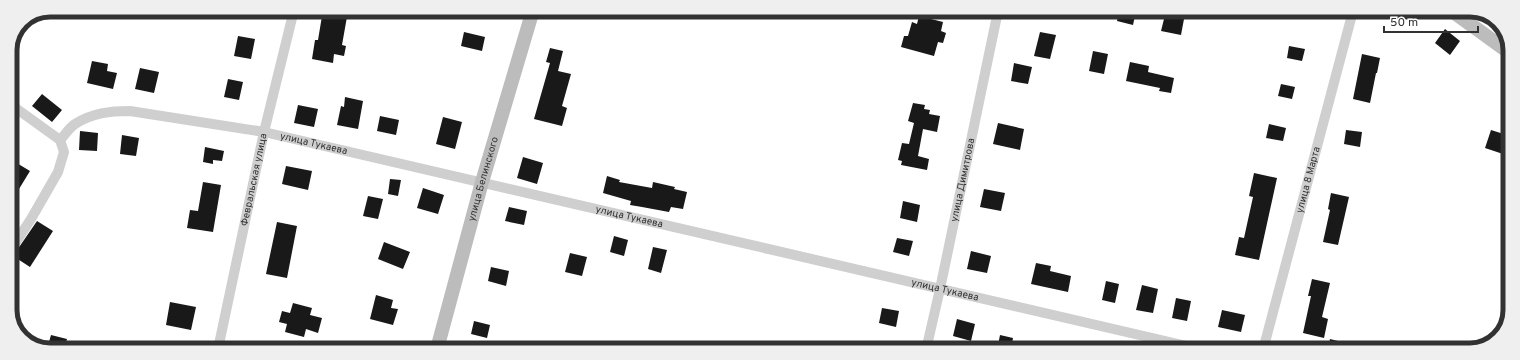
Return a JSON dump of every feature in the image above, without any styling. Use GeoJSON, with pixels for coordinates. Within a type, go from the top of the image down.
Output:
{"type":"FeatureCollection","features":[{"type":"Feature","properties":{"kind":"street","name":"Февральская улица"},"geometry":{"type":"LineString","coordinates":[[219,343],[264,132],[292,17]]}},
{"type":"Feature","properties":{"kind":"street","name":"улица Белинского"},"geometry":{"type":"LineString","coordinates":[[439,343],[482,182],[531,17]]}},
{"type":"Feature","properties":{"kind":"street","name":"улица Димитрова"},"geometry":{"type":"LineString","coordinates":[[928,343],[997,17]]}},
{"type":"Feature","properties":{"kind":"street","name":"улица 8 Марта"},"geometry":{"type":"LineString","coordinates":[[1265,343],[1351,17]]}},
{"type":"Feature","properties":{"kind":"street"},"geometry":{"type":"LineString","coordinates":[[1460,17],[1503,48]]}},
{"type":"Feature","properties":{"kind":"street"},"geometry":{"type":"LineString","coordinates":[[17,109],[60,140],[64,152],[58,172],[17,240]]}},
{"type":"Feature","properties":{"kind":"street","name":"улица Тукаева"},"geometry":{"type":"LineString","coordinates":[[60,140],[74,125],[92,115],[112,111],[130,111],[264,132],[1174,343]]}},
{"type":"Feature","properties":{"kind":"building"},"geometry":{"type":"Polygon","coordinates":[[[322,17],[347,17],[342,45],[346,46],[344,56],[334,54],[333,63],[312,59],[315,40],[318,40],[322,17]]]}},
{"type":"Feature","properties":{"kind":"building"},"geometry":{"type":"Polygon","coordinates":[[[919,17],[943,22],[941,31],[946,33],[943,43],[938,42],[934,56],[901,47],[904,36],[908,36],[912,22],[917,24],[919,17]]]}},
{"type":"Feature","properties":{"kind":"building"},"geometry":{"type":"Polygon","coordinates":[[[1118,17],[1135,17],[1133,25],[1117,21],[1118,17]]]}},
{"type":"Feature","properties":{"kind":"building"},"geometry":{"type":"Polygon","coordinates":[[[1164,17],[1184,19],[1181,35],[1161,31],[1164,17]]]}},
{"type":"Feature","properties":{"kind":"building"},"geometry":{"type":"Polygon","coordinates":[[[1445,29],[1460,41],[1450,55],[1435,43],[1445,29]]]}},
{"type":"Feature","properties":{"kind":"building"},"geometry":{"type":"Polygon","coordinates":[[[464,32],[485,37],[482,51],[461,46],[464,32]]]}},
{"type":"Feature","properties":{"kind":"building"},"geometry":{"type":"Polygon","coordinates":[[[1040,32],[1056,35],[1050,59],[1034,56],[1040,32]]]}},
{"type":"Feature","properties":{"kind":"building"},"geometry":{"type":"Polygon","coordinates":[[[238,36],[255,39],[251,59],[234,56],[238,36]]]}},
{"type":"Feature","properties":{"kind":"building"},"geometry":{"type":"Polygon","coordinates":[[[1289,46],[1305,49],[1302,61],[1287,58],[1289,46]]]}},
{"type":"Feature","properties":{"kind":"building"},"geometry":{"type":"Polygon","coordinates":[[[550,48],[563,51],[558,71],[571,74],[562,106],[567,108],[562,126],[534,119],[550,63],[546,62],[550,48]]]}},
{"type":"Feature","properties":{"kind":"building"},"geometry":{"type":"Polygon","coordinates":[[[1093,51],[1108,54],[1104,74],[1089,71],[1093,51]]]}},
{"type":"Feature","properties":{"kind":"building"},"geometry":{"type":"Polygon","coordinates":[[[1362,54],[1380,58],[1370,103],[1353,99],[1362,54]]]}},
{"type":"Feature","properties":{"kind":"building"},"geometry":{"type":"Polygon","coordinates":[[[92,61],[108,64],[107,71],[117,73],[113,89],[87,83],[92,61]]]}},
{"type":"Feature","properties":{"kind":"building"},"geometry":{"type":"Polygon","coordinates":[[[1130,62],[1149,66],[1148,72],[1174,78],[1171,93],[1159,91],[1160,88],[1126,81],[1130,62]]]}},
{"type":"Feature","properties":{"kind":"building"},"geometry":{"type":"Polygon","coordinates":[[[1014,63],[1032,67],[1028,84],[1011,81],[1014,63]]]}},
{"type":"Feature","properties":{"kind":"building"},"geometry":{"type":"Polygon","coordinates":[[[140,68],[159,72],[154,93],[135,89],[140,68]]]}},
{"type":"Feature","properties":{"kind":"building"},"geometry":{"type":"Polygon","coordinates":[[[228,79],[243,82],[239,100],[224,97],[228,79]]]}},
{"type":"Feature","properties":{"kind":"building"},"geometry":{"type":"Polygon","coordinates":[[[1281,84],[1295,87],[1292,99],[1278,96],[1281,84]]]}},
{"type":"Feature","properties":{"kind":"building"},"geometry":{"type":"Polygon","coordinates":[[[42,94],[62,110],[52,122],[32,106],[42,94]]]}},
{"type":"Feature","properties":{"kind":"building"},"geometry":{"type":"Polygon","coordinates":[[[345,97],[363,101],[358,129],[337,125],[341,106],[344,107],[345,97]]]}},
{"type":"Feature","properties":{"kind":"building"},"geometry":{"type":"Polygon","coordinates":[[[913,103],[925,105],[924,109],[930,110],[929,114],[940,116],[937,132],[923,129],[918,156],[929,159],[927,170],[901,165],[902,161],[898,160],[902,143],[909,144],[914,123],[908,121],[913,103]]]}},
{"type":"Feature","properties":{"kind":"building"},"geometry":{"type":"Polygon","coordinates":[[[298,105],[318,109],[314,127],[294,123],[298,105]]]}},
{"type":"Feature","properties":{"kind":"building"},"geometry":{"type":"Polygon","coordinates":[[[380,116],[399,120],[396,135],[377,131],[380,116]]]}},
{"type":"Feature","properties":{"kind":"building"},"geometry":{"type":"Polygon","coordinates":[[[443,117],[462,122],[455,149],[436,144],[443,117]]]}},
{"type":"Feature","properties":{"kind":"building"},"geometry":{"type":"Polygon","coordinates":[[[998,123],[1024,129],[1020,150],[993,144],[998,123]]]}},
{"type":"Feature","properties":{"kind":"building"},"geometry":{"type":"Polygon","coordinates":[[[1269,124],[1286,128],[1283,141],[1266,138],[1269,124]]]}},
{"type":"Feature","properties":{"kind":"building"},"geometry":{"type":"Polygon","coordinates":[[[1346,130],[1362,132],[1360,147],[1344,144],[1346,130]]]}},
{"type":"Feature","properties":{"kind":"building"},"geometry":{"type":"Polygon","coordinates":[[[1491,130],[1503,134],[1503,154],[1485,148],[1491,130]]]}},
{"type":"Feature","properties":{"kind":"building"},"geometry":{"type":"Polygon","coordinates":[[[80,131],[98,133],[97,151],[79,150],[80,131]]]}},
{"type":"Feature","properties":{"kind":"building"},"geometry":{"type":"Polygon","coordinates":[[[122,135],[139,138],[136,156],[120,154],[122,135]]]}},
{"type":"Feature","properties":{"kind":"building"},"geometry":{"type":"Polygon","coordinates":[[[205,147],[224,151],[222,161],[213,160],[213,164],[203,162],[205,147]]]}},
{"type":"Feature","properties":{"kind":"building"},"geometry":{"type":"Polygon","coordinates":[[[523,157],[543,163],[537,184],[517,178],[523,157]]]}},
{"type":"Feature","properties":{"kind":"building"},"geometry":{"type":"Polygon","coordinates":[[[17,163],[30,171],[19,189],[17,188],[17,163]]]}},
{"type":"Feature","properties":{"kind":"building"},"geometry":{"type":"Polygon","coordinates":[[[286,166],[312,171],[308,190],[282,184],[286,166]]]}},
{"type":"Feature","properties":{"kind":"building"},"geometry":{"type":"Polygon","coordinates":[[[1254,173],[1277,178],[1259,260],[1235,255],[1239,237],[1244,238],[1253,197],[1249,196],[1254,173]]]}},
{"type":"Feature","properties":{"kind":"building"},"geometry":{"type":"Polygon","coordinates":[[[607,176],[620,180],[619,182],[652,188],[653,182],[675,187],[674,189],[687,192],[683,209],[671,207],[669,212],[630,205],[631,201],[603,193],[607,176]]]}},
{"type":"Feature","properties":{"kind":"building"},"geometry":{"type":"Polygon","coordinates":[[[390,179],[401,180],[398,196],[388,194],[390,179]]]}},
{"type":"Feature","properties":{"kind":"building"},"geometry":{"type":"Polygon","coordinates":[[[203,182],[221,185],[213,232],[187,228],[190,210],[198,211],[203,182]]]}},
{"type":"Feature","properties":{"kind":"building"},"geometry":{"type":"Polygon","coordinates":[[[423,188],[444,195],[438,214],[417,208],[423,188]]]}},
{"type":"Feature","properties":{"kind":"building"},"geometry":{"type":"Polygon","coordinates":[[[984,189],[1005,193],[1001,211],[980,207],[984,189]]]}},
{"type":"Feature","properties":{"kind":"building"},"geometry":{"type":"Polygon","coordinates":[[[1331,193],[1349,197],[1338,245],[1323,242],[1330,210],[1328,209],[1331,193]]]}},
{"type":"Feature","properties":{"kind":"building"},"geometry":{"type":"Polygon","coordinates":[[[368,196],[383,199],[378,219],[363,216],[368,196]]]}},
{"type":"Feature","properties":{"kind":"building"},"geometry":{"type":"Polygon","coordinates":[[[903,201],[920,205],[917,222],[900,218],[903,201]]]}},
{"type":"Feature","properties":{"kind":"building"},"geometry":{"type":"Polygon","coordinates":[[[509,207],[527,211],[524,225],[505,221],[509,207]]]}},
{"type":"Feature","properties":{"kind":"building"},"geometry":{"type":"Polygon","coordinates":[[[37,221],[53,231],[30,267],[17,259],[17,250],[37,221]]]}},
{"type":"Feature","properties":{"kind":"building"},"geometry":{"type":"Polygon","coordinates":[[[277,222],[297,226],[287,278],[266,274],[277,222]]]}},
{"type":"Feature","properties":{"kind":"building"},"geometry":{"type":"Polygon","coordinates":[[[614,236],[628,240],[624,256],[610,252],[614,236]]]}},
{"type":"Feature","properties":{"kind":"building"},"geometry":{"type":"Polygon","coordinates":[[[897,238],[913,241],[909,256],[893,252],[897,238]]]}},
{"type":"Feature","properties":{"kind":"building"},"geometry":{"type":"Polygon","coordinates":[[[384,242],[410,252],[403,269],[378,259],[384,242]]]}},
{"type":"Feature","properties":{"kind":"building"},"geometry":{"type":"Polygon","coordinates":[[[653,247],[667,250],[661,273],[648,269],[653,247]]]}},
{"type":"Feature","properties":{"kind":"building"},"geometry":{"type":"Polygon","coordinates":[[[971,251],[991,256],[987,273],[967,269],[971,251]]]}},
{"type":"Feature","properties":{"kind":"building"},"geometry":{"type":"Polygon","coordinates":[[[570,253],[587,257],[582,276],[565,272],[570,253]]]}},
{"type":"Feature","properties":{"kind":"building"},"geometry":{"type":"Polygon","coordinates":[[[1036,263],[1051,266],[1050,271],[1071,276],[1068,292],[1031,284],[1036,263]]]}},
{"type":"Feature","properties":{"kind":"building"},"geometry":{"type":"Polygon","coordinates":[[[491,267],[509,271],[506,286],[488,281],[491,267]]]}},
{"type":"Feature","properties":{"kind":"building"},"geometry":{"type":"Polygon","coordinates":[[[1312,279],[1330,283],[1322,317],[1328,319],[1324,338],[1303,333],[1311,296],[1308,296],[1312,279]]]}},
{"type":"Feature","properties":{"kind":"building"},"geometry":{"type":"Polygon","coordinates":[[[1106,281],[1119,284],[1115,303],[1102,300],[1106,281]]]}},
{"type":"Feature","properties":{"kind":"building"},"geometry":{"type":"Polygon","coordinates":[[[1142,285],[1158,289],[1153,313],[1136,310],[1142,285]]]}},
{"type":"Feature","properties":{"kind":"building"},"geometry":{"type":"Polygon","coordinates":[[[376,295],[393,300],[391,308],[398,309],[393,325],[370,319],[376,295]]]}},
{"type":"Feature","properties":{"kind":"building"},"geometry":{"type":"Polygon","coordinates":[[[1176,298],[1191,301],[1187,321],[1172,318],[1176,298]]]}},
{"type":"Feature","properties":{"kind":"building"},"geometry":{"type":"Polygon","coordinates":[[[170,302],[196,307],[191,330],[166,325],[170,302]]]}},
{"type":"Feature","properties":{"kind":"building"},"geometry":{"type":"Polygon","coordinates":[[[293,303],[312,308],[310,315],[322,318],[318,333],[306,329],[304,337],[285,332],[287,324],[279,322],[282,311],[290,313],[293,303]]]}},
{"type":"Feature","properties":{"kind":"building"},"geometry":{"type":"Polygon","coordinates":[[[882,308],[899,311],[896,327],[879,323],[882,308]]]}},
{"type":"Feature","properties":{"kind":"building"},"geometry":{"type":"Polygon","coordinates":[[[1222,310],[1245,315],[1241,332],[1218,327],[1222,310]]]}},
{"type":"Feature","properties":{"kind":"building"},"geometry":{"type":"Polygon","coordinates":[[[957,319],[975,324],[971,341],[953,336],[957,319]]]}},
{"type":"Feature","properties":{"kind":"building"},"geometry":{"type":"Polygon","coordinates":[[[474,321],[490,325],[487,338],[471,334],[474,321]]]}},
{"type":"Feature","properties":{"kind":"building"},"geometry":{"type":"Polygon","coordinates":[[[51,335],[67,339],[66,343],[49,343],[51,335]]]}},
{"type":"Feature","properties":{"kind":"building"},"geometry":{"type":"Polygon","coordinates":[[[1000,335],[1013,338],[1012,343],[998,343],[1000,335]]]}},
{"type":"Feature","properties":{"kind":"building"},"geometry":{"type":"Polygon","coordinates":[[[1330,339],[1346,343],[1329,343],[1330,339]]]}}]}
